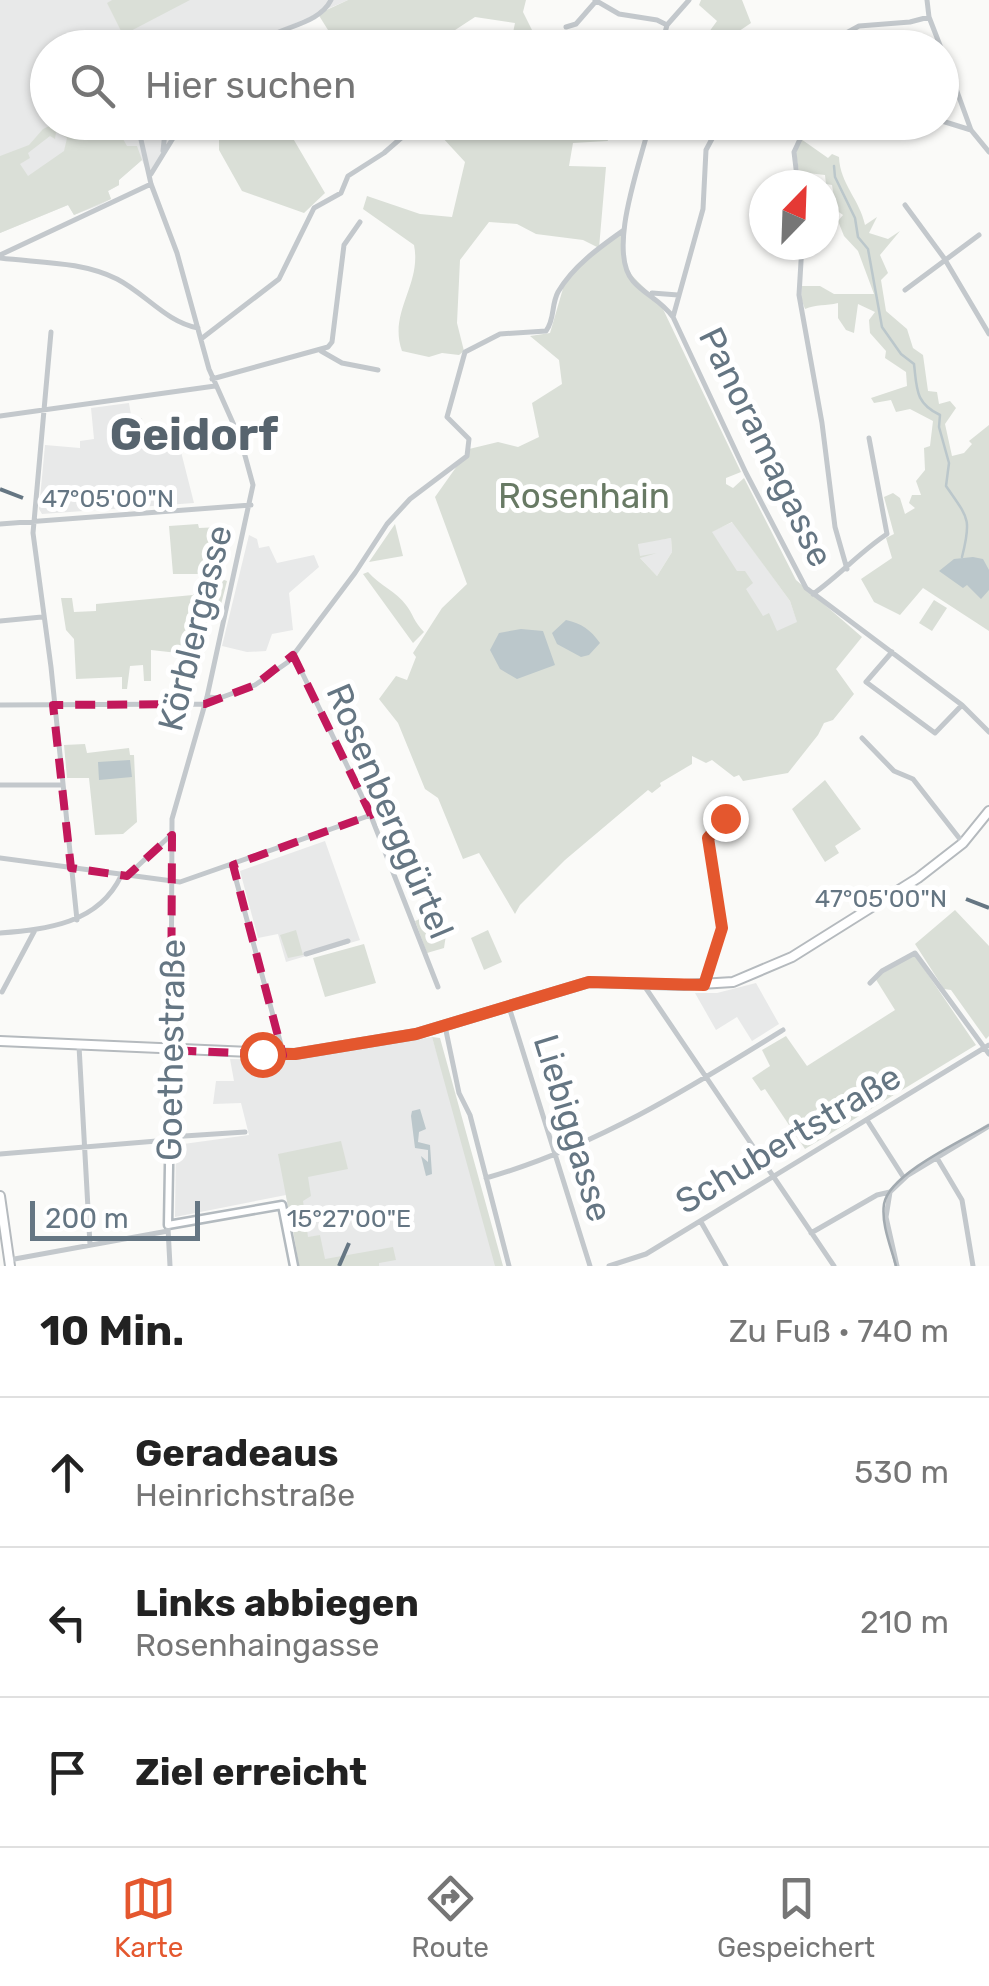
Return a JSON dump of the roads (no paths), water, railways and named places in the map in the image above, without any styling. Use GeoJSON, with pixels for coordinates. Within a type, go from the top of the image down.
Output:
{"type":"FeatureCollection","features":[{"type":"Feature","properties":{"kind":"main road"},"geometry":{"type":"LineString","coordinates":[[0,1041],[283,1055],[445,1026],[589,982],[704,985],[737,981],[792,957],[904,888],[963,843],[989,811]]}},
{"type":"Feature","properties":{"kind":"main road"},"geometry":{"type":"LineString","coordinates":[[0,1196],[9,1263]]}},
{"type":"Feature","properties":{"kind":"street"},"geometry":{"type":"LineString","coordinates":[[280,30],[322,12],[331,0]]}},
{"type":"Feature","properties":{"kind":"street"},"geometry":{"type":"LineString","coordinates":[[566,27],[576,24],[596,0],[619,14],[667,25]]}},
{"type":"Feature","properties":{"kind":"street"},"geometry":{"type":"LineString","coordinates":[[666,30],[689,0]]}},
{"type":"Feature","properties":{"kind":"street"},"geometry":{"type":"LineString","coordinates":[[926,0],[934,30]]}},
{"type":"Feature","properties":{"kind":"street"},"geometry":{"type":"LineString","coordinates":[[852,30],[929,17]]}},
{"type":"Feature","properties":{"kind":"street"},"geometry":{"type":"LineString","coordinates":[[959,98],[971,130],[989,152]]}},
{"type":"Feature","properties":{"kind":"street"},"geometry":{"type":"LineString","coordinates":[[959,126],[971,130]]}},
{"type":"Feature","properties":{"kind":"street","name":"Körblergasse"},"geometry":{"type":"LineString","coordinates":[[142,140],[150,180],[178,253],[214,383],[252,474],[251,506],[206,701],[174,807],[173,833]]}},
{"type":"Feature","properties":{"kind":"street"},"geometry":{"type":"LineString","coordinates":[[0,257],[150,180],[166,140]]}},
{"type":"Feature","properties":{"kind":"street"},"geometry":{"type":"LineString","coordinates":[[160,158],[172,140]]}},
{"type":"Feature","properties":{"kind":"street"},"geometry":{"type":"LineString","coordinates":[[201,339],[279,279],[314,208],[341,193],[348,176],[398,140]]}},
{"type":"Feature","properties":{"kind":"street","name":"Panoramagasse"},"geometry":{"type":"LineString","coordinates":[[646,140],[624,230],[623,257],[633,282],[652,294],[673,317],[795,570],[806,588],[962,705],[989,732]]}},
{"type":"Feature","properties":{"kind":"street"},"geometry":{"type":"LineString","coordinates":[[673,317],[703,209],[706,150],[711,140]]}},
{"type":"Feature","properties":{"kind":"street"},"geometry":{"type":"LineString","coordinates":[[796,170],[794,152],[800,140]]}},
{"type":"Feature","properties":{"kind":"street"},"geometry":{"type":"LineString","coordinates":[[904,205],[944,258],[989,334]]}},
{"type":"Feature","properties":{"kind":"street"},"geometry":{"type":"LineString","coordinates":[[0,416],[214,383],[321,350],[332,342],[344,245],[360,222]]}},
{"type":"Feature","properties":{"kind":"street"},"geometry":{"type":"LineString","coordinates":[[0,705],[206,701],[255,685],[293,655],[387,524],[410,499],[469,452],[468,439],[448,417],[465,352],[500,334],[546,331],[558,293],[576,268],[624,230]]}},
{"type":"Feature","properties":{"kind":"street"},"geometry":{"type":"LineString","coordinates":[[905,290],[979,235]]}},
{"type":"Feature","properties":{"kind":"street"},"geometry":{"type":"LineString","coordinates":[[0,257],[60,262],[114,277],[142,293],[162,313],[198,328]]}},
{"type":"Feature","properties":{"kind":"street"},"geometry":{"type":"LineString","coordinates":[[801,260],[798,295],[822,423],[835,527],[847,569]]}},
{"type":"Feature","properties":{"kind":"street"},"geometry":{"type":"LineString","coordinates":[[652,294],[679,295]]}},
{"type":"Feature","properties":{"kind":"street"},"geometry":{"type":"LineString","coordinates":[[50,332],[33,522],[77,920]]}},
{"type":"Feature","properties":{"kind":"street"},"geometry":{"type":"LineString","coordinates":[[321,350],[342,363],[378,370]]}},
{"type":"Feature","properties":{"kind":"street"},"geometry":{"type":"LineString","coordinates":[[814,594],[888,531],[869,438]]}},
{"type":"Feature","properties":{"kind":"street"},"geometry":{"type":"LineString","coordinates":[[0,524],[251,506]]}},
{"type":"Feature","properties":{"kind":"street"},"geometry":{"type":"LineString","coordinates":[[0,621],[43,616]]}},
{"type":"Feature","properties":{"kind":"street"},"geometry":{"type":"LineString","coordinates":[[892,652],[866,682],[933,733],[962,705]]}},
{"type":"Feature","properties":{"kind":"street","name":"Rosenberggürtel"},"geometry":{"type":"LineString","coordinates":[[293,655],[371,815],[438,987]]}},
{"type":"Feature","properties":{"kind":"street"},"geometry":{"type":"LineString","coordinates":[[862,738],[894,771],[914,779],[963,843]]}},
{"type":"Feature","properties":{"kind":"street"},"geometry":{"type":"LineString","coordinates":[[0,785],[62,785]]}},
{"type":"Feature","properties":{"kind":"street"},"geometry":{"type":"LineString","coordinates":[[704,985],[722,928],[708,838],[738,804]]}},
{"type":"Feature","properties":{"kind":"street"},"geometry":{"type":"LineString","coordinates":[[0,858],[173,882],[371,815]]}},
{"type":"Feature","properties":{"kind":"street"},"geometry":{"type":"LineString","coordinates":[[0,934],[36,930],[92,913],[124,875],[173,833]]}},
{"type":"Feature","properties":{"kind":"street","name":"Goethestraße"},"geometry":{"type":"LineString","coordinates":[[170,1266],[173,833]]}},
{"type":"Feature","properties":{"kind":"street"},"geometry":{"type":"LineString","coordinates":[[232,865],[283,1055]]}},
{"type":"Feature","properties":{"kind":"street"},"geometry":{"type":"LineString","coordinates":[[2,992],[36,930]]}},
{"type":"Feature","properties":{"kind":"street"},"geometry":{"type":"LineString","coordinates":[[306,954],[348,941]]}},
{"type":"Feature","properties":{"kind":"street"},"geometry":{"type":"LineString","coordinates":[[870,983],[882,971],[915,954],[988,1049]]}},
{"type":"Feature","properties":{"kind":"street"},"geometry":{"type":"LineString","coordinates":[[643,984],[834,1266]]}},
{"type":"Feature","properties":{"kind":"street","name":"Liebiggasse"},"geometry":{"type":"LineString","coordinates":[[508,1004],[590,1266]]}},
{"type":"Feature","properties":{"kind":"street"},"geometry":{"type":"LineString","coordinates":[[445,1026],[456,1080],[470,1115],[509,1266]]}},
{"type":"Feature","properties":{"kind":"street"},"geometry":{"type":"LineString","coordinates":[[486,1178],[555,1157],[629,1122],[782,1030]]}},
{"type":"Feature","properties":{"kind":"street"},"geometry":{"type":"LineString","coordinates":[[79,1046],[90,1245]]}},
{"type":"Feature","properties":{"kind":"street","name":"Schubertstraße"},"geometry":{"type":"LineString","coordinates":[[609,1266],[646,1254],[988,1049]]}},
{"type":"Feature","properties":{"kind":"street"},"geometry":{"type":"LineString","coordinates":[[867,1120],[904,1178]]}},
{"type":"Feature","properties":{"kind":"street"},"geometry":{"type":"LineString","coordinates":[[897,1266],[886,1220],[890,1192],[904,1178],[989,1126]]}},
{"type":"Feature","properties":{"kind":"street"},"geometry":{"type":"LineString","coordinates":[[0,1154],[244,1132]]}},
{"type":"Feature","properties":{"kind":"street"},"geometry":{"type":"LineString","coordinates":[[936,1158],[962,1200],[973,1266]]}},
{"type":"Feature","properties":{"kind":"street"},"geometry":{"type":"LineString","coordinates":[[811,1233],[876,1195],[890,1192]]}},
{"type":"Feature","properties":{"kind":"street"},"geometry":{"type":"LineString","coordinates":[[9,1263],[282,1205],[294,1266]]}},
{"type":"Feature","properties":{"kind":"street"},"geometry":{"type":"LineString","coordinates":[[701,1222],[726,1266]]}},
{"type":"Feature","properties":{"kind":"waterway"},"geometry":{"type":"LineString","coordinates":[[834,166],[835,177],[855,218],[858,237],[868,249],[882,327],[901,354],[914,364],[922,400],[940,415],[939,427],[949,463],[946,486],[966,519],[962,557]]}},
{"type":"Feature","properties":{"kind":"tram line"},"geometry":{"type":"LineString","coordinates":[[896,1266],[884,1219],[889,1193],[929,1159],[989,1125]]}},
{"type":"Feature","properties":{"kind":"district","name":"Geidorf"},"geometry":{"type":"Point","coordinates":[194,434]}},
{"type":"Feature","properties":{"kind":"park label","name":"Rosenhain"},"geometry":{"type":"Point","coordinates":[584,496]}}]}
